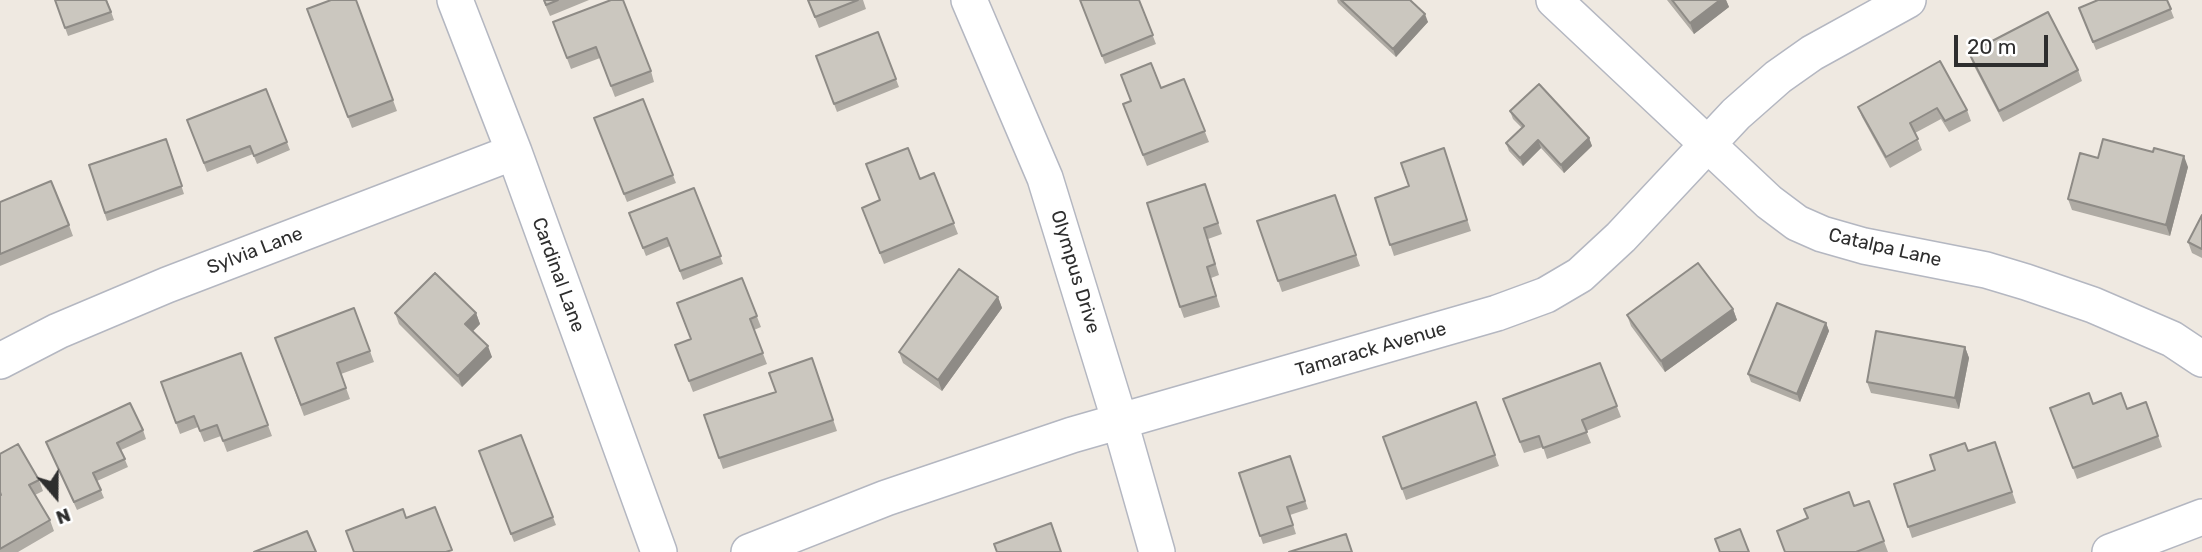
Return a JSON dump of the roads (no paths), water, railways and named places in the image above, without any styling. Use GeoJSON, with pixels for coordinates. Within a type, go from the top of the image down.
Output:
{"type":"FeatureCollection","features":[{"type":"Feature","properties":{"kind":"street","name":"Cardinal Lane"},"geometry":{"type":"LineString","coordinates":[[455,0],[514,152],[659,552]]}},
{"type":"Feature","properties":{"kind":"street","name":"Olympus Drive"},"geometry":{"type":"LineString","coordinates":[[970,0],[1045,178],[1157,552]]}},
{"type":"Feature","properties":{"kind":"street","name":"Catalpa Lane"},"geometry":{"type":"LineString","coordinates":[[1554,0],[1769,202],[1797,223],[1822,234],[1864,246],[1986,270],[2093,304],[2172,339],[2202,359]]}},
{"type":"Feature","properties":{"kind":"street","name":"Tamarack Avenue"},"geometry":{"type":"LineString","coordinates":[[749,552],[886,498],[1072,435],[1497,313],[1546,295],[1580,275],[1621,237],[1736,114],[1778,77],[1812,53],[1908,0]]}},
{"type":"Feature","properties":{"kind":"street","name":"Sylvia Lane"},"geometry":{"type":"LineString","coordinates":[[0,361],[58,331],[167,285],[514,152]]}},
{"type":"Feature","properties":{"kind":"street"},"geometry":{"type":"LineString","coordinates":[[2110,552],[2202,517]]}}]}
